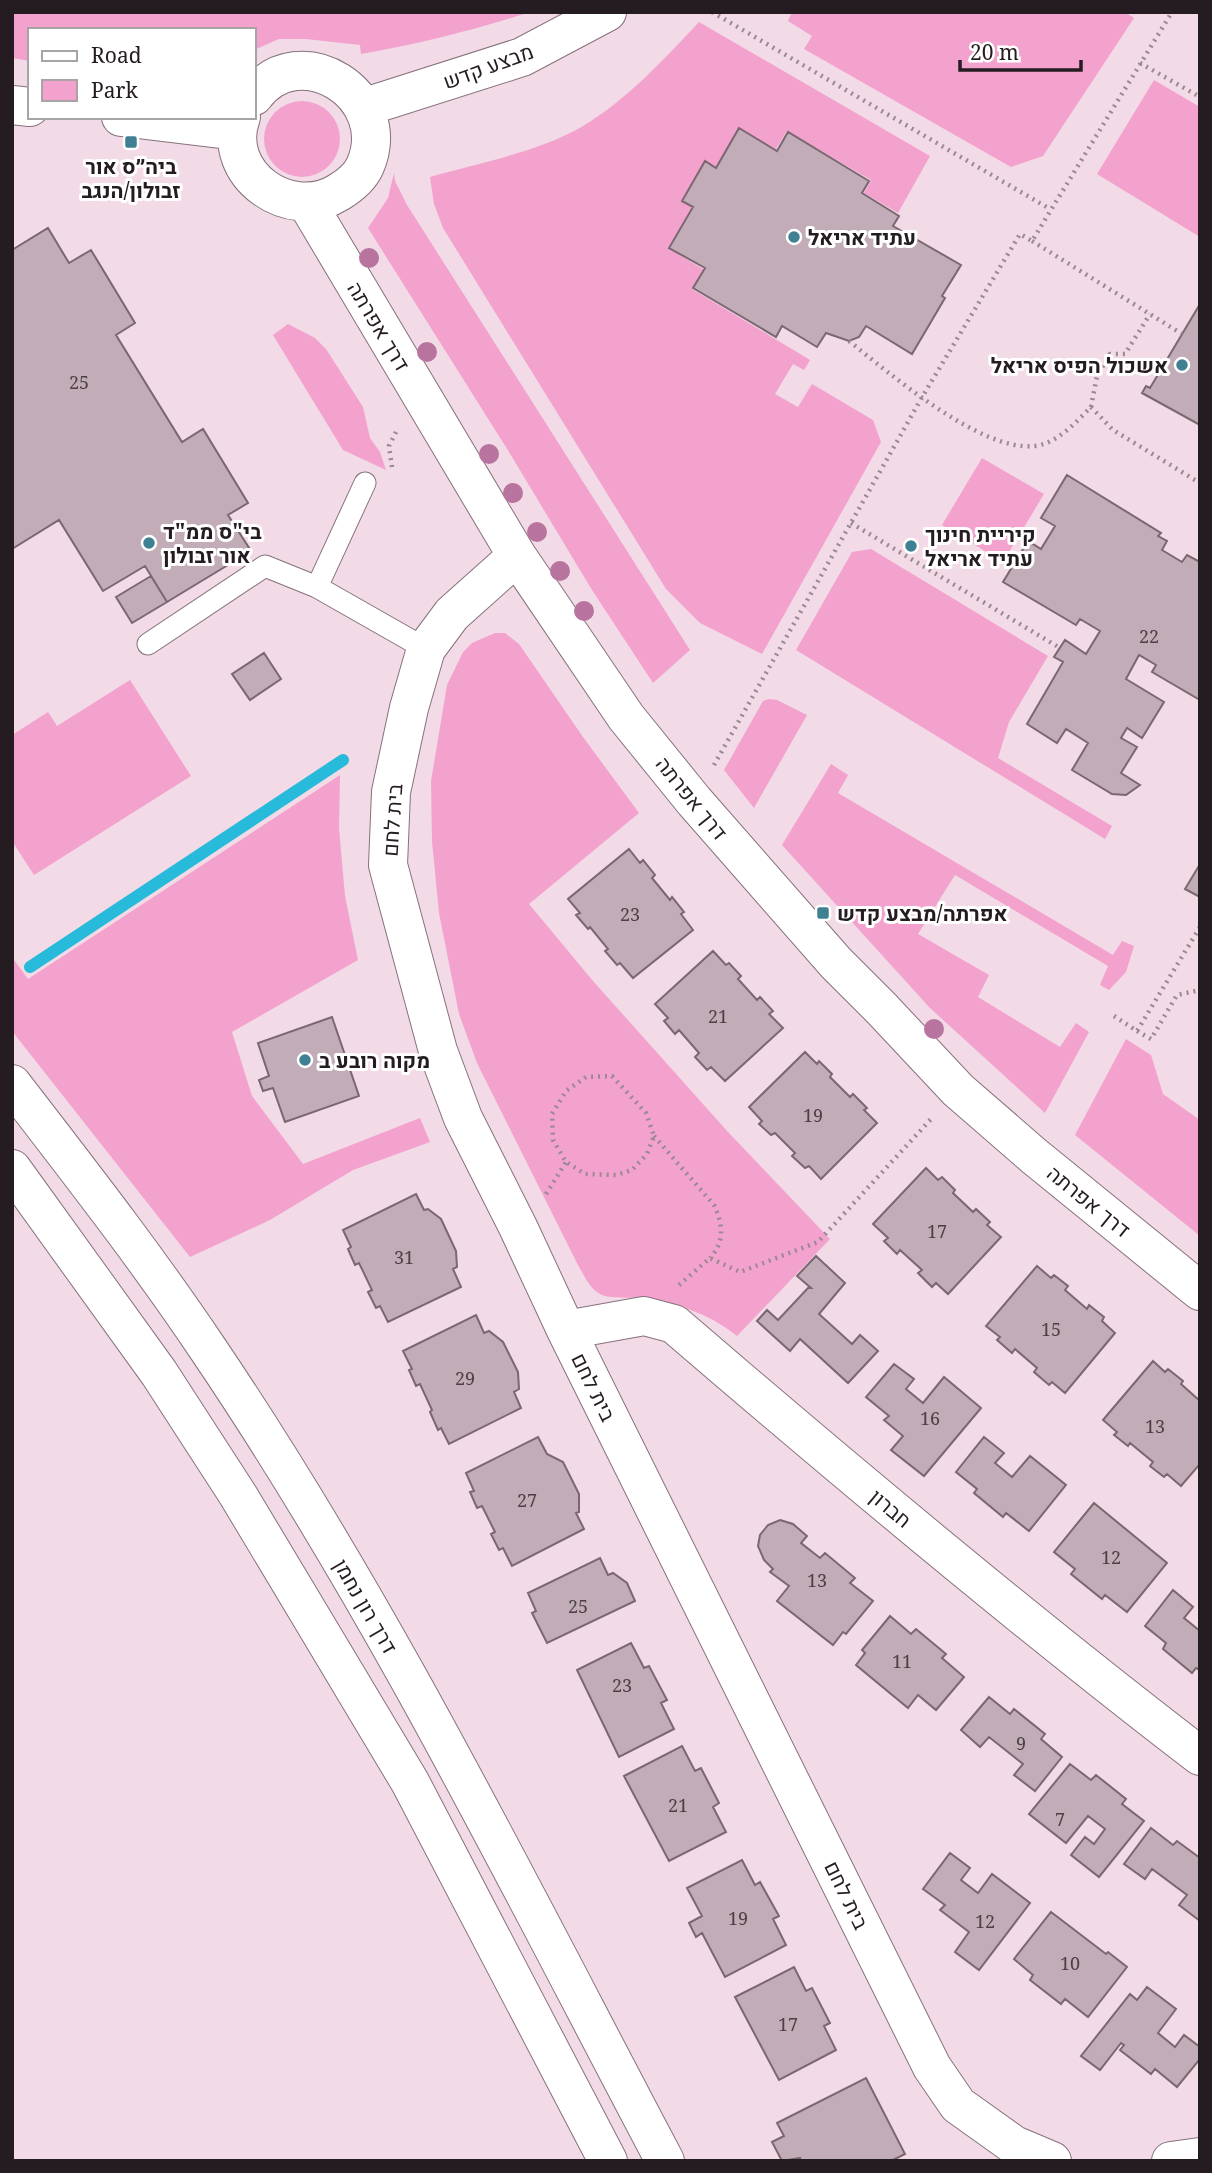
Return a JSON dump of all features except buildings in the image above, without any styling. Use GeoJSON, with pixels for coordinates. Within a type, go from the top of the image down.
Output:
{"type":"FeatureCollection","features":[{"type":"Feature","properties":{"kind":"street","name":"מבצע קדש"},"geometry":{"type":"LineString","coordinates":[[365,107],[522,57],[607,12]]}},
{"type":"Feature","properties":{"kind":"street"},"geometry":{"type":"LineString","coordinates":[[155,119],[239,124],[240,154],[249,172],[265,189],[285,200],[307,203],[330,198],[349,186],[364,169],[371,129],[365,107],[351,89],[332,76],[300,71],[278,76],[256,93]]}},
{"type":"Feature","properties":{"kind":"street","name":"דרך אפרתה"},"geometry":{"type":"LineString","coordinates":[[307,203],[517,556],[626,717],[747,864],[835,963],[958,1090],[1200,1292]]}},
{"type":"Feature","properties":{"kind":"street","name":"בית לחם"},"geometry":{"type":"LineString","coordinates":[[517,556],[452,614],[426,649],[409,708],[391,792],[388,864],[438,1051],[463,1118],[519,1227],[566,1330],[932,2067],[958,2105],[1014,2145],[1052,2161]]}},
{"type":"Feature","properties":{"kind":"street","name":"דרך רון נחמן"},"geometry":{"type":"LineString","coordinates":[[12,1084],[136,1245],[209,1350],[293,1483],[366,1605],[456,1765],[665,2161]]}},
{"type":"Feature","properties":{"kind":"street"},"geometry":{"type":"LineString","coordinates":[[12,1169],[159,1373],[238,1495],[321,1633],[410,1782],[608,2161]]}},
{"type":"Feature","properties":{"kind":"street","name":"חברון"},"geometry":{"type":"LineString","coordinates":[[566,1330],[644,1316],[674,1324],[1062,1650],[1200,1756]]}},
{"type":"Feature","properties":{"kind":"street"},"geometry":{"type":"LineString","coordinates":[[1171,2161],[1200,2157]]}},
{"type":"Feature","properties":{"kind":"lane"},"geometry":{"type":"LineString","coordinates":[[317,587],[365,483]]}},
{"type":"Feature","properties":{"kind":"lane"},"geometry":{"type":"LineString","coordinates":[[148,644],[265,566],[317,587],[426,649]]}},
{"type":"Feature","properties":{"kind":"path"},"geometry":{"type":"LineString","coordinates":[[712,12],[1050,209]]}},
{"type":"Feature","properties":{"kind":"path"},"geometry":{"type":"LineString","coordinates":[[1032,241],[1172,12]]}},
{"type":"Feature","properties":{"kind":"path"},"geometry":{"type":"LineString","coordinates":[[1140,63],[1200,97]]}},
{"type":"Feature","properties":{"kind":"path"},"geometry":{"type":"LineString","coordinates":[[713,767],[921,399],[1020,234],[1182,334]]}},
{"type":"Feature","properties":{"kind":"path"},"geometry":{"type":"LineString","coordinates":[[849,341],[921,399],[996,441],[1035,446],[1066,433],[1091,407],[1097,376],[1110,354],[1125,354],[1150,314]]}},
{"type":"Feature","properties":{"kind":"path"},"geometry":{"type":"LineString","coordinates":[[1091,407],[1113,430],[1200,483]]}},
{"type":"Feature","properties":{"kind":"path"},"geometry":{"type":"LineString","coordinates":[[850,523],[1060,648]]}},
{"type":"Feature","properties":{"kind":"path"},"geometry":{"type":"LineString","coordinates":[[1137,1031],[1200,927]]}},
{"type":"Feature","properties":{"kind":"path"},"geometry":{"type":"LineString","coordinates":[[1114,1016],[1151,1039],[1177,995],[1200,990]]}},
{"type":"Feature","properties":{"kind":"path"},"geometry":{"type":"LineString","coordinates":[[644,1316],[719,1248],[722,1232],[720,1218],[714,1205],[654,1136],[646,1113],[612,1076],[586,1077],[566,1091],[552,1114],[553,1140],[566,1162],[585,1174],[616,1175],[632,1170],[647,1154],[654,1136]]}},
{"type":"Feature","properties":{"kind":"path"},"geometry":{"type":"LineString","coordinates":[[710,1258],[740,1272],[818,1242],[936,1114]]}},
{"type":"Feature","properties":{"kind":"path"},"geometry":{"type":"LineString","coordinates":[[539,1205],[566,1162]]}},
{"type":"Feature","properties":{"kind":"green space"},"geometry":{"type":"Polygon","coordinates":[[[12,12],[530,12],[446,36],[361,54],[360,45],[306,39],[279,39],[256,49],[256,28],[28,28],[28,61],[12,58],[12,12]]]}},
{"type":"Feature","properties":{"kind":"green space"},"geometry":{"type":"Polygon","coordinates":[[[792,12],[1125,12],[1134,18],[1043,156],[1011,167],[804,49],[812,36],[788,21],[792,12]]]}},
{"type":"Feature","properties":{"kind":"green space"},"geometry":{"type":"Polygon","coordinates":[[[699,22],[930,156],[898,213],[864,193],[871,180],[787,131],[776,149],[739,128],[716,167],[705,161],[681,201],[692,208],[668,248],[703,269],[692,289],[810,360],[804,370],[793,364],[775,394],[798,407],[812,384],[873,420],[881,442],[762,654],[700,623],[666,589],[443,228],[434,204],[430,177],[528,150],[583,126],[630,91],[699,22]]]}},
{"type":"Feature","properties":{"kind":"green space"},"geometry":{"type":"Polygon","coordinates":[[[1154,80],[1200,107],[1200,237],[1097,174],[1154,80]]]}},
{"type":"Feature","properties":{"kind":"green space"},"geometry":{"type":"Polygon","coordinates":[[[302,101],[316,104],[329,112],[337,125],[340,139],[337,153],[329,166],[316,174],[302,177],[288,174],[275,166],[267,153],[264,139],[267,125],[275,112],[288,104],[302,101]]]}},
{"type":"Feature","properties":{"kind":"green space"},"geometry":{"type":"Polygon","coordinates":[[[394,173],[407,205],[690,650],[653,683],[592,590],[368,228],[388,198],[394,173]]]}},
{"type":"Feature","properties":{"kind":"green space"},"geometry":{"type":"Polygon","coordinates":[[[288,324],[315,338],[326,349],[363,407],[370,438],[380,452],[386,470],[343,450],[273,335],[288,324]]]}},
{"type":"Feature","properties":{"kind":"green space"},"geometry":{"type":"Polygon","coordinates":[[[982,458],[1044,494],[1003,562],[942,525],[982,458]]]}},
{"type":"Feature","properties":{"kind":"green space"},"geometry":{"type":"Polygon","coordinates":[[[871,549],[1048,656],[1009,722],[998,758],[1112,826],[1105,839],[796,650],[852,552],[871,549]]]}},
{"type":"Feature","properties":{"kind":"green space"},"geometry":{"type":"Polygon","coordinates":[[[495,633],[505,633],[519,644],[639,813],[529,904],[593,981],[728,1132],[830,1239],[737,1336],[692,1310],[653,1300],[606,1296],[591,1286],[477,1063],[459,1014],[439,913],[432,841],[431,781],[447,685],[463,652],[472,643],[495,633]]]}},
{"type":"Feature","properties":{"kind":"green space"},"geometry":{"type":"Polygon","coordinates":[[[130,680],[191,776],[34,875],[12,841],[12,735],[48,712],[57,726],[130,680]]]}},
{"type":"Feature","properties":{"kind":"green space"},"geometry":{"type":"Polygon","coordinates":[[[777,700],[807,715],[754,808],[724,770],[763,701],[777,700]]]}},
{"type":"Feature","properties":{"kind":"green space"},"geometry":{"type":"Polygon","coordinates":[[[831,764],[848,775],[838,793],[1113,955],[1122,941],[1134,946],[1126,972],[1109,990],[1100,985],[1108,966],[955,875],[918,934],[989,975],[978,997],[1060,1047],[1076,1023],[1089,1032],[1045,1113],[930,1008],[782,845],[831,764]]]}},
{"type":"Feature","properties":{"kind":"green space"},"geometry":{"type":"Polygon","coordinates":[[[340,775],[339,828],[345,896],[358,960],[232,1032],[252,1096],[303,1164],[420,1118],[430,1142],[353,1170],[270,1220],[190,1257],[12,1031],[12,957],[28,979],[340,775]]]}},
{"type":"Feature","properties":{"kind":"green space"},"geometry":{"type":"Polygon","coordinates":[[[1126,1039],[1151,1055],[1163,1094],[1200,1120],[1200,1236],[1075,1135],[1126,1039]]]}},
{"type":"Feature","properties":{"kind":"waterway"},"geometry":{"type":"LineString","coordinates":[[30,967],[343,760]]}},
{"type":"Feature","properties":{"kind":"place","name":"ביה״ס אור זבולון/הנגב"},"geometry":{"type":"Point","coordinates":[131,142]}},
{"type":"Feature","properties":{"kind":"place","name":"עתיד אריאל"},"geometry":{"type":"Point","coordinates":[794,237]}},
{"type":"Feature","properties":{"kind":"place","name":"אשכול הפיס אריאל"},"geometry":{"type":"Point","coordinates":[1182,365]}},
{"type":"Feature","properties":{"kind":"place","name":"בי\"ס ממ\"ד אור זבולון"},"geometry":{"type":"Point","coordinates":[149,543]}},
{"type":"Feature","properties":{"kind":"place","name":"קיריית חינוך עתיד אריאל"},"geometry":{"type":"Point","coordinates":[911,546]}},
{"type":"Feature","properties":{"kind":"place","name":"אפרתה/מבצע קדש"},"geometry":{"type":"Point","coordinates":[823,913]}},
{"type":"Feature","properties":{"kind":"place","name":"מקוה רובע ב"},"geometry":{"type":"Point","coordinates":[305,1060]}}]}
